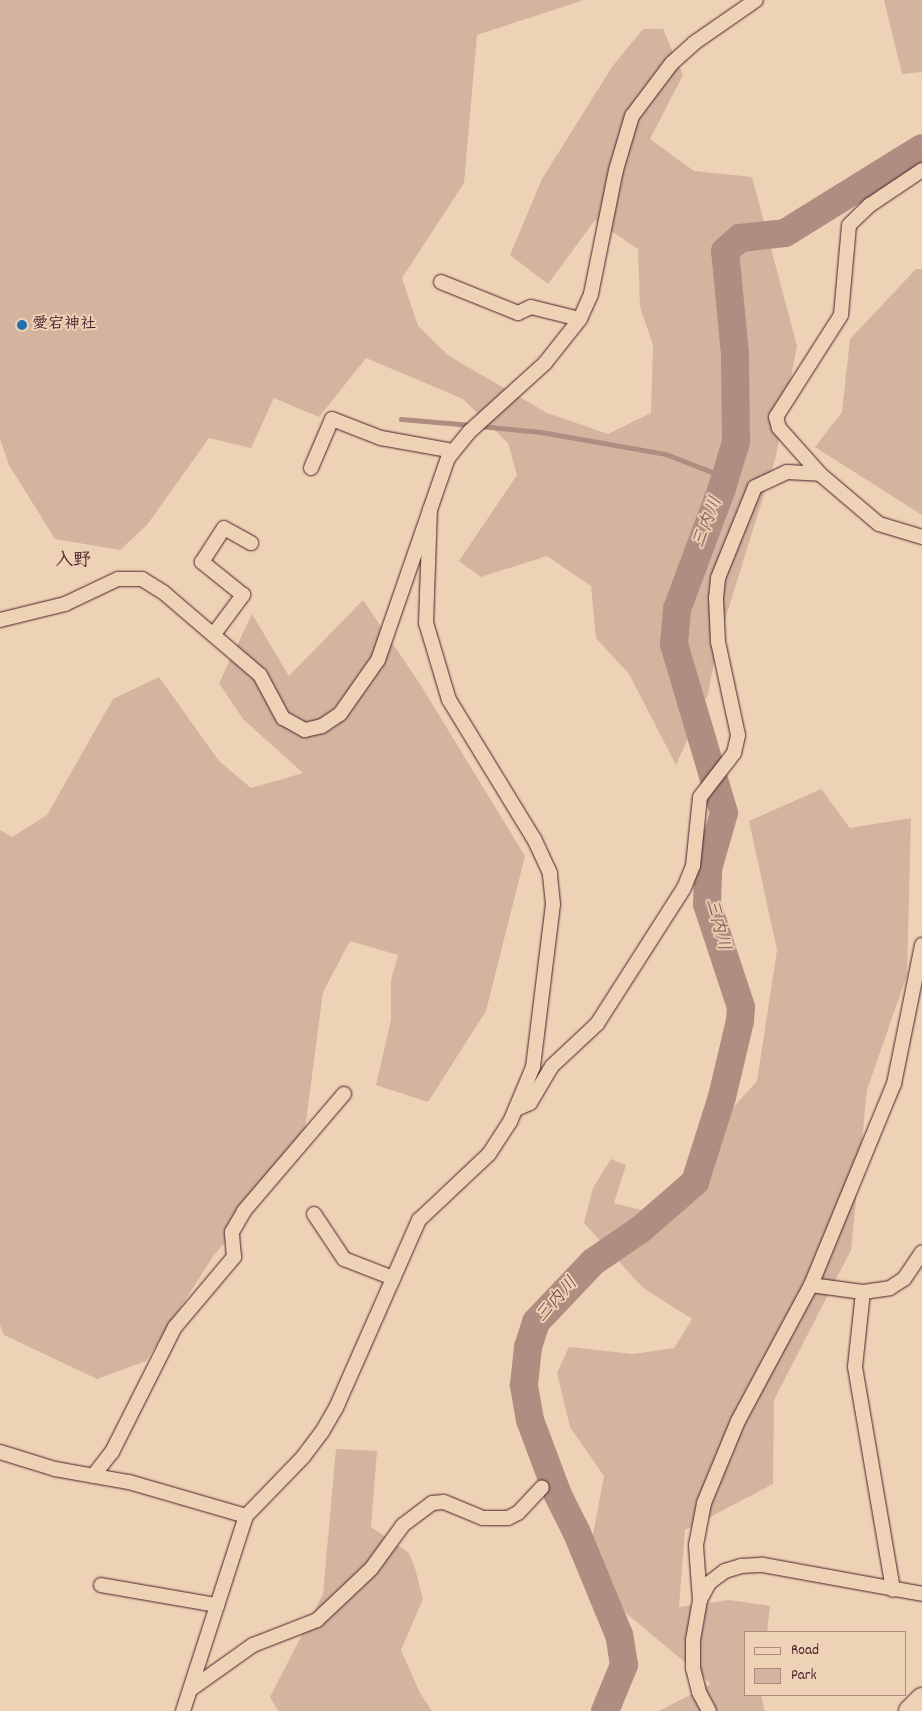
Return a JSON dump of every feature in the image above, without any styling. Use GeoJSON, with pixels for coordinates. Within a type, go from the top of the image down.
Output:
{"type":"FeatureCollection","features":[{"type":"Feature","properties":{"kind":"main road"},"geometry":{"type":"LineString","coordinates":[[910,1711],[922,1698]]}},
{"type":"Feature","properties":{"kind":"street"},"geometry":{"type":"LineString","coordinates":[[0,620],[65,604],[118,579],[142,579],[163,592],[260,675],[283,718],[305,730],[322,726],[340,714],[378,660],[440,476],[453,452],[469,432],[545,363],[580,319],[590,294],[621,151],[632,116],[672,63],[694,43],[756,0]]}},
{"type":"Feature","properties":{"kind":"street"},"geometry":{"type":"LineString","coordinates":[[922,170],[870,205],[849,225],[841,315],[776,417],[779,428],[820,474],[879,524],[922,537]]}},
{"type":"Feature","properties":{"kind":"street"},"geometry":{"type":"LineString","coordinates":[[441,282],[518,313],[531,307],[580,319]]}},
{"type":"Feature","properties":{"kind":"street"},"geometry":{"type":"LineString","coordinates":[[312,468],[332,419],[380,438],[453,452]]}},
{"type":"Feature","properties":{"kind":"street"},"geometry":{"type":"LineString","coordinates":[[516,1110],[530,1103],[552,1066],[598,1024],[684,888],[693,866],[700,797],[734,753],[738,735],[718,642],[718,578],[755,487],[787,472],[820,474]]}},
{"type":"Feature","properties":{"kind":"street"},"geometry":{"type":"LineString","coordinates":[[182,1711],[246,1516],[303,1457],[322,1432],[336,1408],[419,1220],[489,1154],[516,1110],[533,1067],[553,904],[550,873],[534,838],[450,700],[426,623],[430,509]]}},
{"type":"Feature","properties":{"kind":"street"},"geometry":{"type":"LineString","coordinates":[[214,634],[243,595],[202,562],[224,528],[251,543]]}},
{"type":"Feature","properties":{"kind":"street"},"geometry":{"type":"LineString","coordinates":[[709,1711],[699,1692],[693,1668],[693,1640],[700,1600],[696,1537],[704,1503],[738,1421],[811,1285],[894,1084],[922,945]]}},
{"type":"Feature","properties":{"kind":"street"},"geometry":{"type":"LineString","coordinates":[[93,1476],[112,1452],[174,1327],[234,1257],[232,1232],[244,1211],[344,1094]]}},
{"type":"Feature","properties":{"kind":"street"},"geometry":{"type":"LineString","coordinates":[[314,1214],[344,1259],[393,1278]]}},
{"type":"Feature","properties":{"kind":"street"},"geometry":{"type":"LineString","coordinates":[[811,1285],[864,1292],[890,1288],[904,1279],[922,1252]]}},
{"type":"Feature","properties":{"kind":"street"},"geometry":{"type":"LineString","coordinates":[[864,1292],[855,1367],[893,1590]]}},
{"type":"Feature","properties":{"kind":"street"},"geometry":{"type":"LineString","coordinates":[[0,1452],[55,1469],[129,1482],[246,1516]]}},
{"type":"Feature","properties":{"kind":"street"},"geometry":{"type":"LineString","coordinates":[[190,1689],[253,1645],[318,1620],[371,1569],[403,1525],[432,1503],[444,1502],[483,1518],[508,1518],[518,1513],[542,1487]]}},
{"type":"Feature","properties":{"kind":"street"},"geometry":{"type":"LineString","coordinates":[[700,1600],[709,1583],[725,1571],[741,1566],[763,1565],[922,1594]]}},
{"type":"Feature","properties":{"kind":"street"},"geometry":{"type":"LineString","coordinates":[[101,1585],[217,1605]]}},
{"type":"Feature","properties":{"kind":"green space"},"geometry":{"type":"Polygon","coordinates":[[[0,0],[584,0],[477,35],[464,183],[402,278],[418,326],[449,356],[547,413],[608,434],[651,413],[653,345],[640,307],[638,249],[595,220],[548,284],[510,255],[542,179],[612,67],[643,29],[663,29],[683,75],[650,139],[694,171],[752,177],[797,346],[776,456],[718,642],[708,694],[676,765],[629,674],[596,638],[591,586],[547,556],[481,577],[459,561],[517,475],[508,443],[463,399],[366,358],[319,417],[274,398],[251,448],[209,438],[147,525],[120,550],[55,539],[9,465],[0,439],[0,0]]]}},
{"type":"Feature","properties":{"kind":"green space"},"geometry":{"type":"Polygon","coordinates":[[[884,0],[922,0],[922,72],[902,74],[884,0]]]}},
{"type":"Feature","properties":{"kind":"green space"},"geometry":{"type":"Polygon","coordinates":[[[916,269],[922,269],[922,515],[815,447],[842,412],[850,339],[916,269]]]}},
{"type":"Feature","properties":{"kind":"green space"},"geometry":{"type":"Polygon","coordinates":[[[363,600],[420,684],[525,856],[486,1011],[428,1102],[376,1085],[391,1020],[391,980],[398,955],[350,941],[323,992],[302,1152],[214,1255],[146,1361],[97,1379],[4,1335],[0,1325],[0,830],[12,837],[47,815],[113,699],[159,677],[219,761],[251,788],[303,773],[243,719],[219,683],[252,614],[289,676],[363,600]]]}},
{"type":"Feature","properties":{"kind":"green space"},"geometry":{"type":"Polygon","coordinates":[[[821,789],[850,828],[911,818],[907,975],[867,1090],[851,1250],[774,1400],[773,1484],[685,1530],[679,1607],[729,1600],[770,1606],[767,1631],[744,1631],[744,1696],[761,1696],[765,1711],[659,1711],[711,1684],[621,1609],[592,1540],[604,1476],[570,1427],[557,1373],[569,1347],[633,1354],[674,1348],[692,1319],[643,1288],[584,1223],[593,1188],[611,1159],[626,1165],[614,1203],[664,1216],[698,1164],[713,1130],[757,1081],[777,950],[749,821],[821,789]]]}},
{"type":"Feature","properties":{"kind":"green space"},"geometry":{"type":"Polygon","coordinates":[[[336,1449],[377,1451],[371,1527],[409,1553],[415,1568],[423,1599],[401,1650],[420,1693],[432,1711],[278,1711],[270,1697],[323,1594],[336,1449]]]}},
{"type":"Feature","properties":{"kind":"waterway","name":"三内川"},"geometry":{"type":"LineString","coordinates":[[605,1711],[624,1665],[619,1635],[577,1533],[558,1495],[530,1420],[524,1385],[528,1347],[536,1322],[593,1262],[641,1229],[695,1182],[722,1097],[740,1021],[741,1007],[707,904],[708,869],[724,813],[674,644],[677,609],[722,488],[736,442],[735,354],[725,251],[740,238],[785,233],[922,148]]}},
{"type":"Feature","properties":{"kind":"waterway"},"geometry":{"type":"LineString","coordinates":[[401,419],[472,425]]}},
{"type":"Feature","properties":{"kind":"waterway"},"geometry":{"type":"LineString","coordinates":[[480,426],[541,432],[666,454],[725,477]]}},
{"type":"Feature","properties":{"kind":"place","name":"愛宕神社"},"geometry":{"type":"Point","coordinates":[22,325]}},
{"type":"Feature","properties":{"kind":"district","name":"入野"},"geometry":{"type":"Point","coordinates":[73,562]}}]}
